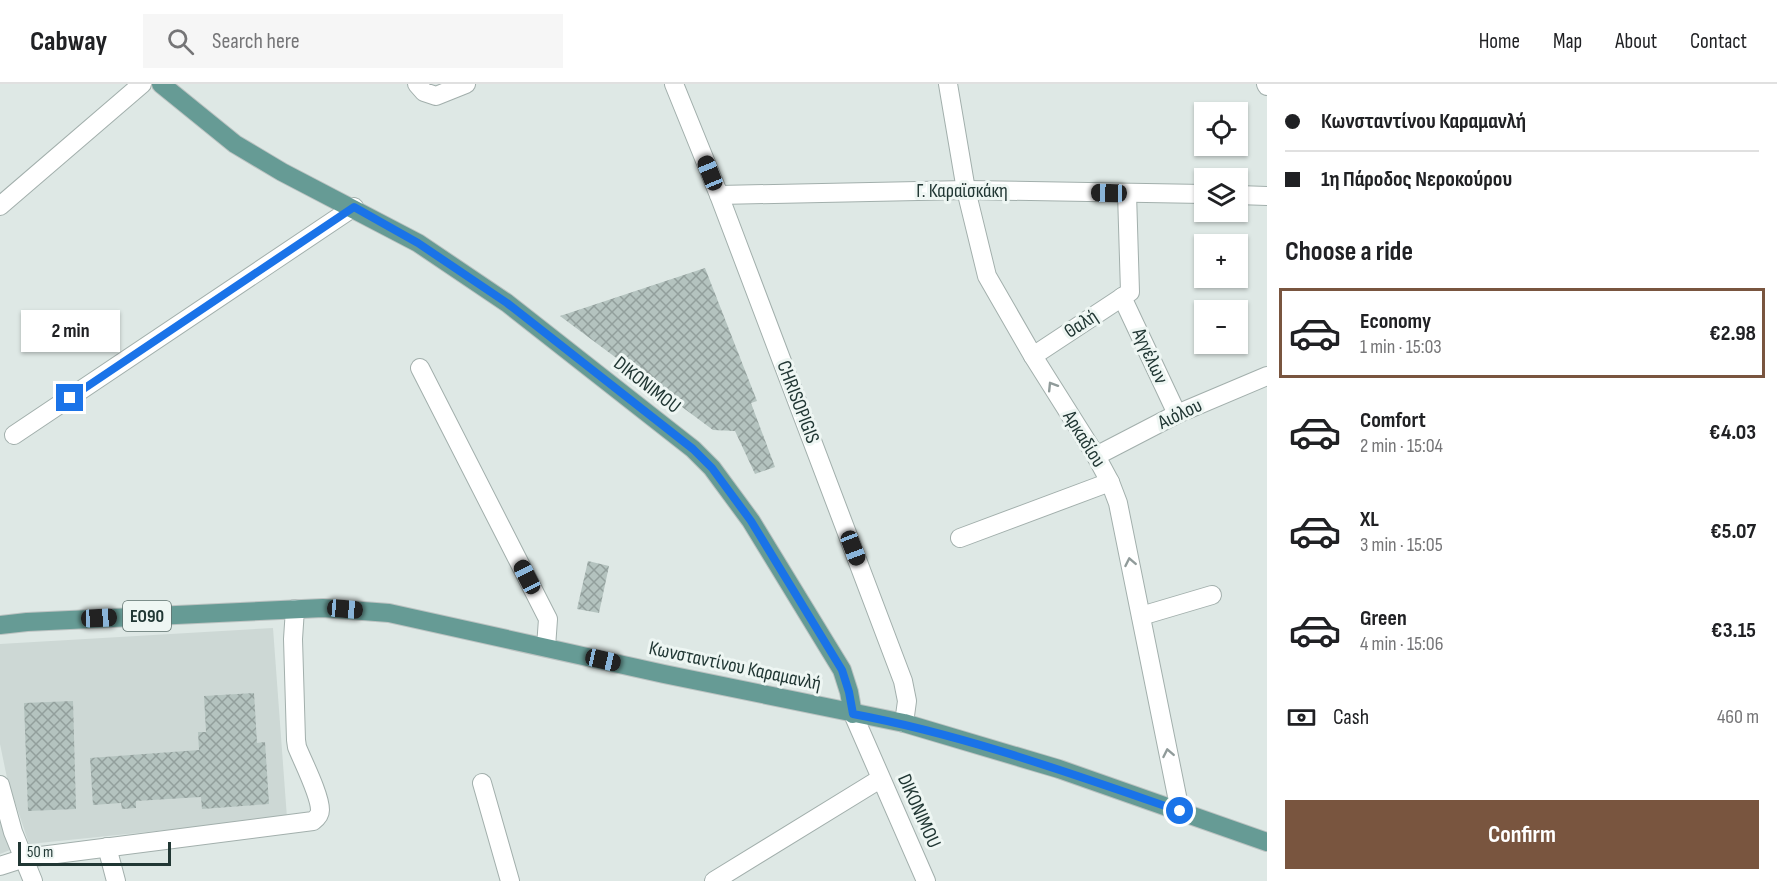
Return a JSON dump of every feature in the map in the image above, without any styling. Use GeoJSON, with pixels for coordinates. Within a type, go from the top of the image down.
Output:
{"type":"FeatureCollection","features":[{"type":"Feature","properties":{"kind":"main road","name":"DIKONIMOU"},"geometry":{"type":"LineString","coordinates":[[161,84],[235,144],[282,172],[354,207],[418,243],[507,303],[693,449],[712,468],[751,521],[842,670],[853,714]]}},
{"type":"Feature","properties":{"kind":"main road","name":"Κωνσταντίνου Καραμανλή"},"geometry":{"type":"LineString","coordinates":[[0,625],[323,608],[389,613],[903,723],[1059,769],[1267,842]]}},
{"type":"Feature","properties":{"kind":"street"},"geometry":{"type":"LineString","coordinates":[[0,206],[142,84]]}},
{"type":"Feature","properties":{"kind":"street"},"geometry":{"type":"LineString","coordinates":[[417,84],[424,92],[436,96],[466,84]]}},
{"type":"Feature","properties":{"kind":"street","name":"CHRISOPIGIS"},"geometry":{"type":"LineString","coordinates":[[674,84],[719,195],[903,681],[908,701],[903,723]]}},
{"type":"Feature","properties":{"kind":"street","name":"Αρκαδίου"},"geometry":{"type":"LineString","coordinates":[[948,84],[966,190],[987,276],[1110,482],[1122,521],[1180,811]]}},
{"type":"Feature","properties":{"kind":"street","name":"Γ. Καραϊσκάκη"},"geometry":{"type":"LineString","coordinates":[[719,195],[966,190],[1194,195]]}},
{"type":"Feature","properties":{"kind":"street","name":"Αγγέλων"},"geometry":{"type":"LineString","coordinates":[[1127,193],[1126,295],[1177,414]]}},
{"type":"Feature","properties":{"kind":"street"},"geometry":{"type":"LineString","coordinates":[[1248,195],[1267,195]]}},
{"type":"Feature","properties":{"kind":"street"},"geometry":{"type":"LineString","coordinates":[[14,435],[354,207]]}},
{"type":"Feature","properties":{"kind":"street","name":"Θαλή"},"geometry":{"type":"LineString","coordinates":[[1033,356],[1126,295]]}},
{"type":"Feature","properties":{"kind":"street"},"geometry":{"type":"LineString","coordinates":[[420,368],[548,619],[546,647]]}},
{"type":"Feature","properties":{"kind":"street","name":"Αιόλου"},"geometry":{"type":"LineString","coordinates":[[1096,456],[1177,414],[1267,376]]}},
{"type":"Feature","properties":{"kind":"street"},"geometry":{"type":"LineString","coordinates":[[960,538],[1110,482]]}},
{"type":"Feature","properties":{"kind":"street"},"geometry":{"type":"LineString","coordinates":[[1141,616],[1212,595]]}},
{"type":"Feature","properties":{"kind":"street"},"geometry":{"type":"LineString","coordinates":[[0,866],[25,858],[313,821],[317,818],[320,811],[318,801],[296,740],[293,639],[295,609]]}},
{"type":"Feature","properties":{"kind":"street","name":"DIKONIMOU"},"geometry":{"type":"LineString","coordinates":[[853,714],[926,881]]}},
{"type":"Feature","properties":{"kind":"street"},"geometry":{"type":"LineString","coordinates":[[714,881],[880,779]]}},
{"type":"Feature","properties":{"kind":"street"},"geometry":{"type":"LineString","coordinates":[[482,783],[510,881]]}},
{"type":"Feature","properties":{"kind":"street"},"geometry":{"type":"LineString","coordinates":[[0,785],[13,832],[33,881]]}},
{"type":"Feature","properties":{"kind":"street"},"geometry":{"type":"LineString","coordinates":[[107,847],[116,881]]}},
{"type":"Feature","properties":{"kind":"shaded area"},"geometry":{"type":"Polygon","coordinates":[[[273,628],[287,818],[29,844],[7,778],[0,744],[0,644],[273,628]]]}},
{"type":"Feature","properties":{"kind":"shaded area"},"geometry":{"type":"Polygon","coordinates":[[[0,813],[10,850],[0,854],[0,813]]]}},
{"type":"Feature","properties":{"kind":"building"},"geometry":{"type":"Polygon","coordinates":[[[705,268],[757,401],[751,403],[775,467],[755,474],[735,431],[713,430],[560,316],[705,268]]]}},
{"type":"Feature","properties":{"kind":"building"},"geometry":{"type":"Polygon","coordinates":[[[588,561],[609,566],[599,613],[577,609],[588,561]]]}},
{"type":"Feature","properties":{"kind":"building"},"geometry":{"type":"Polygon","coordinates":[[[254,693],[257,743],[265,742],[269,804],[202,809],[201,797],[136,801],[136,808],[122,809],[121,803],[93,805],[90,758],[199,750],[198,732],[206,732],[204,696],[254,693]]]}},
{"type":"Feature","properties":{"kind":"building"},"geometry":{"type":"Polygon","coordinates":[[[73,701],[76,809],[28,811],[24,703],[73,701]]]}},
{"type":"Feature","properties":{"kind":"route"},"geometry":{"type":"LineString","coordinates":[[70,398],[354,207],[418,243],[507,303],[693,449],[712,468],[751,521],[842,670],[853,714],[903,723],[1059,769],[1180,811]]}}]}
